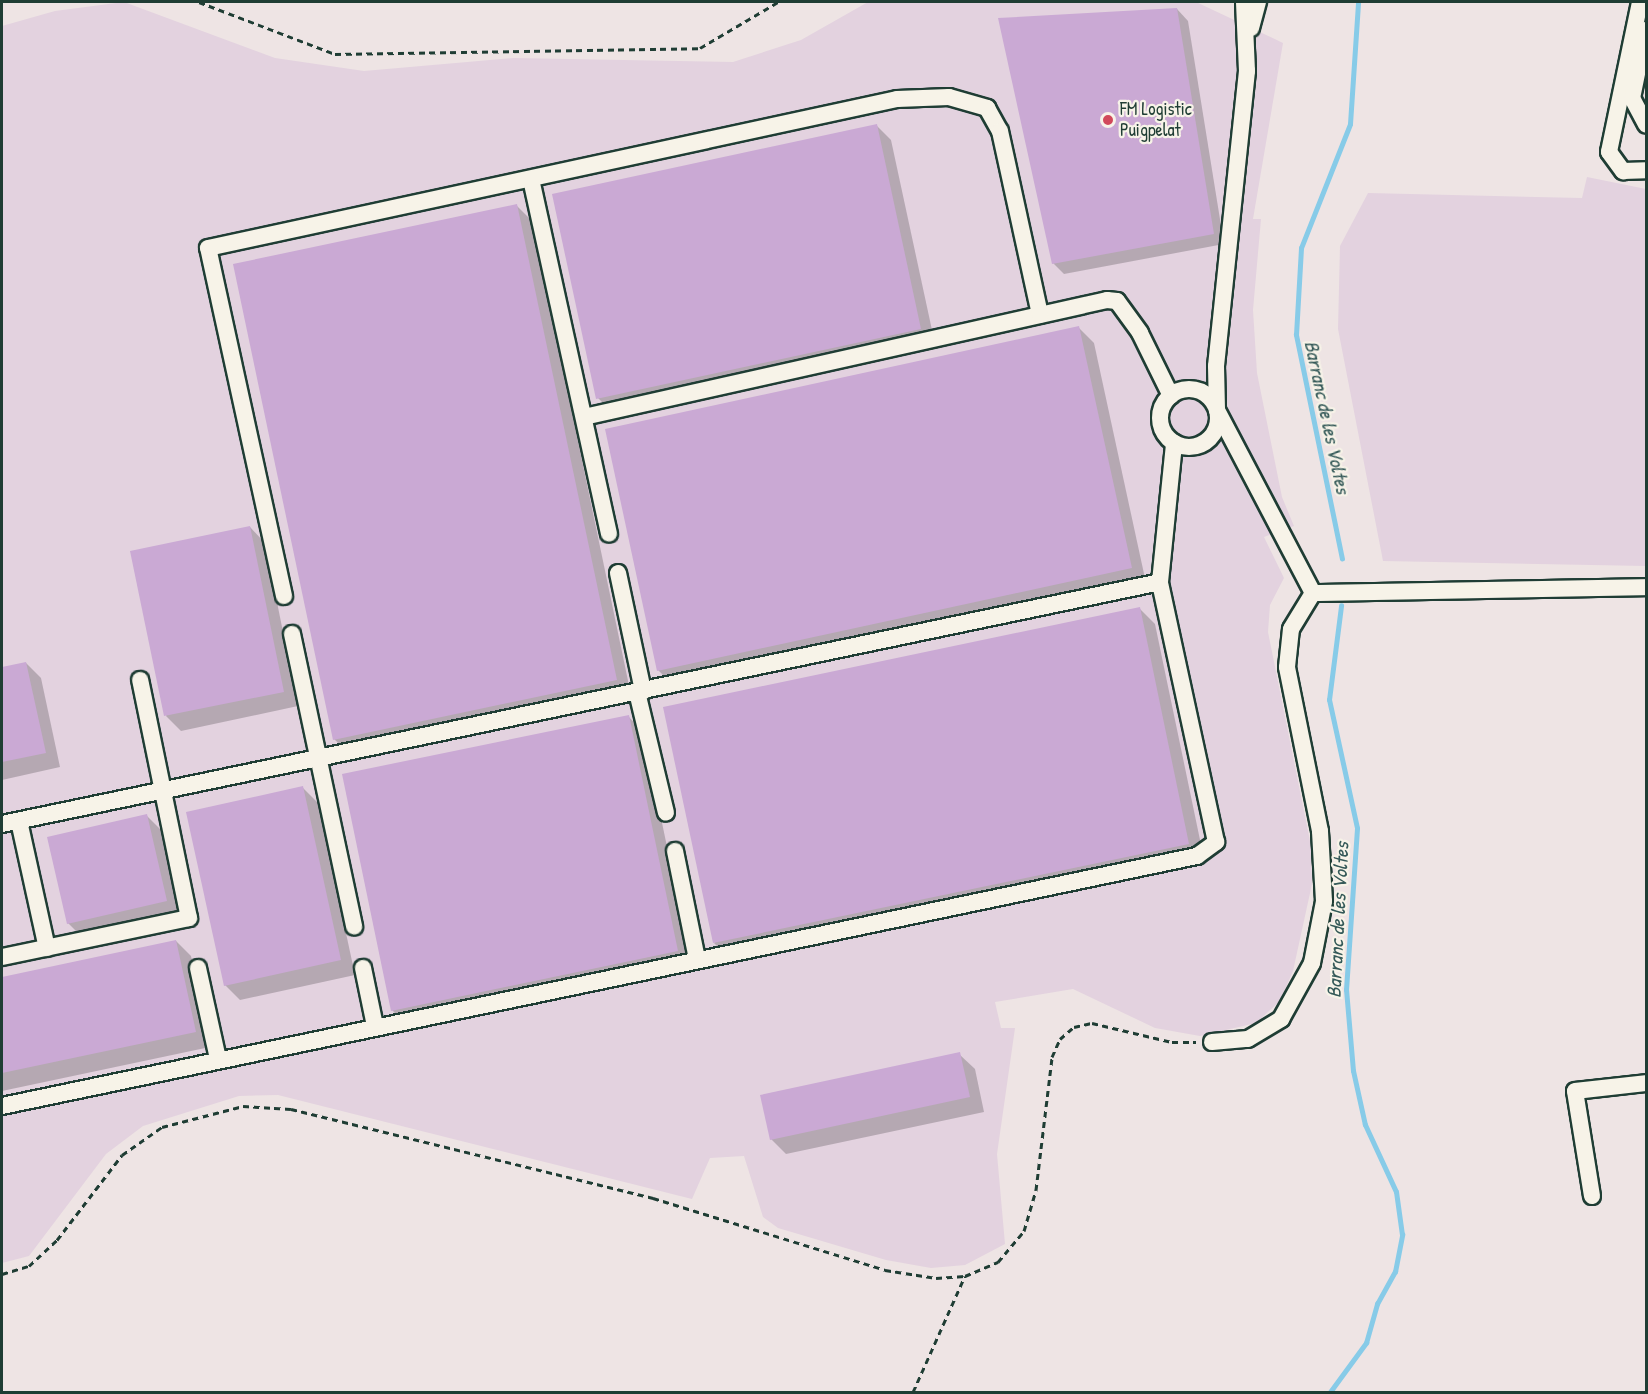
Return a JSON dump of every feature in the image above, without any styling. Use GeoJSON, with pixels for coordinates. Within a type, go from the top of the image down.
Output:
{"type":"FeatureCollection","features":[{"type":"Feature","properties":{"kind":"street"},"geometry":{"type":"LineString","coordinates":[[1244,2],[1248,37]]}},
{"type":"Feature","properties":{"kind":"street"},"geometry":{"type":"LineString","coordinates":[[1171,396],[1160,422],[1174,443],[1187,447],[1205,443],[1217,428],[1216,366],[1248,37],[1258,2]]}},
{"type":"Feature","properties":{"kind":"street"},"geometry":{"type":"LineString","coordinates":[[1640,3],[1609,152],[1623,171],[1647,170]]}},
{"type":"Feature","properties":{"kind":"street"},"geometry":{"type":"LineString","coordinates":[[1647,30],[1632,98],[1647,124]]}},
{"type":"Feature","properties":{"kind":"street"},"geometry":{"type":"LineString","coordinates":[[284,596],[208,248],[897,99],[948,97],[987,108],[1000,131],[1040,315]]}},
{"type":"Feature","properties":{"kind":"street"},"geometry":{"type":"LineString","coordinates":[[531,179],[609,534]]}},
{"type":"Feature","properties":{"kind":"street"},"geometry":{"type":"LineString","coordinates":[[584,417],[1040,315],[1117,301],[1171,396]]}},
{"type":"Feature","properties":{"kind":"street"},"geometry":{"type":"LineString","coordinates":[[1171,396],[1198,390],[1217,410],[1312,593]]}},
{"type":"Feature","properties":{"kind":"street"},"geometry":{"type":"LineString","coordinates":[[2,1106],[375,1026],[1197,856],[1216,842],[1160,582],[1174,443]]}},
{"type":"Feature","properties":{"kind":"street"},"geometry":{"type":"LineString","coordinates":[[618,573],[666,813]]}},
{"type":"Feature","properties":{"kind":"street"},"geometry":{"type":"LineString","coordinates":[[2,824],[1160,582]]}},
{"type":"Feature","properties":{"kind":"street"},"geometry":{"type":"LineString","coordinates":[[1312,593],[1647,587]]}},
{"type":"Feature","properties":{"kind":"street"},"geometry":{"type":"LineString","coordinates":[[1212,1042],[1248,1039],[1281,1019],[1312,963],[1323,901],[1320,831],[1287,667],[1292,629],[1312,593]]}},
{"type":"Feature","properties":{"kind":"street"},"geometry":{"type":"LineString","coordinates":[[291,634],[354,926]]}},
{"type":"Feature","properties":{"kind":"street"},"geometry":{"type":"LineString","coordinates":[[2,957],[189,918],[140,680]]}},
{"type":"Feature","properties":{"kind":"street"},"geometry":{"type":"LineString","coordinates":[[19,821],[47,948]]}},
{"type":"Feature","properties":{"kind":"street"},"geometry":{"type":"LineString","coordinates":[[675,851],[697,959]]}},
{"type":"Feature","properties":{"kind":"street"},"geometry":{"type":"LineString","coordinates":[[198,968],[218,1059]]}},
{"type":"Feature","properties":{"kind":"street"},"geometry":{"type":"LineString","coordinates":[[363,968],[375,1026]]}},
{"type":"Feature","properties":{"kind":"street"},"geometry":{"type":"LineString","coordinates":[[1592,1196],[1575,1091],[1647,1083]]}},
{"type":"Feature","properties":{"kind":"path"},"geometry":{"type":"LineString","coordinates":[[199,2],[335,54],[700,48],[778,2]]}},
{"type":"Feature","properties":{"kind":"path"},"geometry":{"type":"LineString","coordinates":[[2,1274],[36,1259],[122,1155],[162,1128],[243,1106],[291,1109],[653,1198],[885,1270],[936,1278],[965,1276],[998,1262],[1024,1232],[1036,1190],[1052,1057],[1060,1039],[1074,1027],[1092,1023],[1172,1042],[1212,1042]]}},
{"type":"Feature","properties":{"kind":"path"},"geometry":{"type":"LineString","coordinates":[[913,1392],[965,1276]]}},
{"type":"Feature","properties":{"kind":"shaded area"},"geometry":{"type":"Polygon","coordinates":[[[124,2],[275,58],[364,71],[514,58],[733,62],[801,40],[868,2],[1196,2],[1283,43],[1253,219],[1261,219],[1253,310],[1257,373],[1282,497],[1294,526],[1264,537],[1284,578],[1270,605],[1268,632],[1311,846],[1312,884],[1293,971],[1280,1001],[1256,1023],[1200,1036],[1155,1028],[1073,989],[995,1002],[1001,1028],[1015,1028],[997,1154],[1005,1244],[965,1265],[931,1268],[886,1260],[778,1228],[763,1217],[744,1156],[710,1158],[692,1199],[278,1095],[239,1096],[143,1126],[106,1154],[29,1256],[2,1263],[2,26],[55,11],[124,2]]]}},
{"type":"Feature","properties":{"kind":"shaded area"},"geometry":{"type":"Polygon","coordinates":[[[1587,177],[1646,189],[1646,566],[1383,561],[1338,329],[1340,246],[1368,193],[1582,198],[1587,177]]]}},
{"type":"Feature","properties":{"kind":"building","name":"FM Logistic Puigpelat"},"geometry":{"type":"Polygon","coordinates":[[[1177,8],[1214,234],[1052,264],[998,18],[1177,8]]]}},
{"type":"Feature","properties":{"kind":"building"},"geometry":{"type":"Polygon","coordinates":[[[877,124],[921,329],[596,399],[552,194],[877,124]]]}},
{"type":"Feature","properties":{"kind":"building"},"geometry":{"type":"Polygon","coordinates":[[[517,204],[617,680],[333,740],[233,264],[517,204]]]}},
{"type":"Feature","properties":{"kind":"building"},"geometry":{"type":"Polygon","coordinates":[[[1079,326],[1132,568],[657,671],[605,429],[1079,326]]]}},
{"type":"Feature","properties":{"kind":"building"},"geometry":{"type":"Polygon","coordinates":[[[250,526],[284,692],[164,716],[130,551],[250,526]]]}},
{"type":"Feature","properties":{"kind":"building"},"geometry":{"type":"Polygon","coordinates":[[[1140,607],[1189,844],[713,943],[663,707],[1140,607]]]}},
{"type":"Feature","properties":{"kind":"building"},"geometry":{"type":"Polygon","coordinates":[[[26,662],[46,753],[2,762],[2,667],[26,662]]]}},
{"type":"Feature","properties":{"kind":"building"},"geometry":{"type":"Polygon","coordinates":[[[629,715],[678,951],[391,1011],[342,774],[629,715]]]}},
{"type":"Feature","properties":{"kind":"building"},"geometry":{"type":"Polygon","coordinates":[[[303,786],[341,960],[224,986],[186,812],[303,786]]]}},
{"type":"Feature","properties":{"kind":"building"},"geometry":{"type":"Polygon","coordinates":[[[147,814],[167,901],[67,924],[47,837],[147,814]]]}},
{"type":"Feature","properties":{"kind":"building"},"geometry":{"type":"Polygon","coordinates":[[[176,940],[196,1032],[2,1073],[2,977],[176,940]]]}},
{"type":"Feature","properties":{"kind":"building"},"geometry":{"type":"Polygon","coordinates":[[[960,1052],[970,1097],[770,1140],[760,1095],[960,1052]]]}},
{"type":"Feature","properties":{"kind":"waterway","name":"Barranc de les Voltes"},"geometry":{"type":"LineString","coordinates":[[1342,559],[1296,335],[1301,248],[1350,124],[1358,2]]}},
{"type":"Feature","properties":{"kind":"waterway","name":"Barranc de les Voltes"},"geometry":{"type":"LineString","coordinates":[[1330,1392],[1366,1343],[1377,1304],[1395,1272],[1402,1235],[1396,1192],[1365,1125],[1353,1071],[1346,990],[1357,828],[1329,700],[1341,606]]}},
{"type":"Feature","properties":{"kind":"place","name":"FM Logistic Puigpelat"},"geometry":{"type":"Point","coordinates":[1108,120]}}]}
